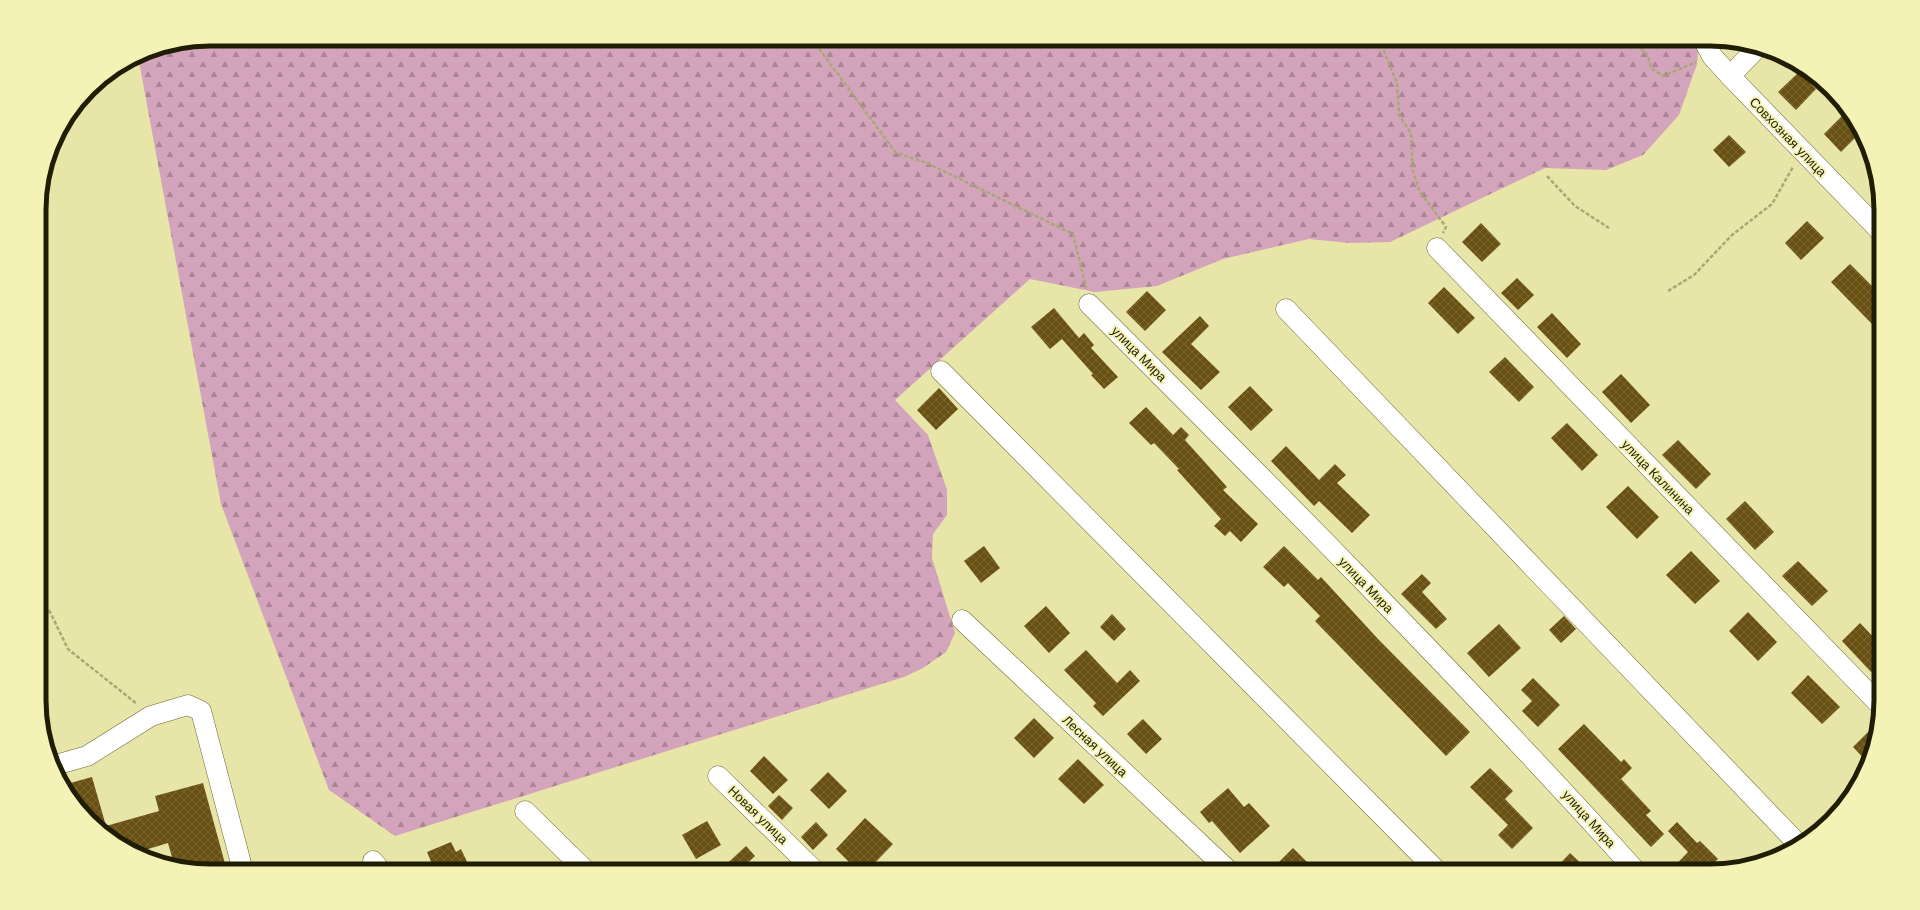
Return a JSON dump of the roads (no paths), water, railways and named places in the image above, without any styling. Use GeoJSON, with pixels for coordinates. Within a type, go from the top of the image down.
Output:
{"type":"FeatureCollection","features":[{"type":"Feature","properties":{"kind":"street","name":"Совхозная улица"},"geometry":{"type":"LineString","coordinates":[[1707,48],[1730,76],[1874,225]]}},
{"type":"Feature","properties":{"kind":"street"},"geometry":{"type":"LineString","coordinates":[[1730,76],[1753,52]]}},
{"type":"Feature","properties":{"kind":"street","name":"улица Калинина"},"geometry":{"type":"LineString","coordinates":[[1437,248],[1874,699]]}},
{"type":"Feature","properties":{"kind":"street","name":"улица Мира"},"geometry":{"type":"LineString","coordinates":[[1089,304],[1237,452],[1546,772],[1630,864]]}},
{"type":"Feature","properties":{"kind":"street"},"geometry":{"type":"LineString","coordinates":[[1286,309],[1795,840]]}},
{"type":"Feature","properties":{"kind":"street"},"geometry":{"type":"LineString","coordinates":[[941,371],[1430,864]]}},
{"type":"Feature","properties":{"kind":"street","name":"Лесная улица"},"geometry":{"type":"LineString","coordinates":[[962,620],[1222,864]]}},
{"type":"Feature","properties":{"kind":"street"},"geometry":{"type":"LineString","coordinates":[[59,764],[87,756],[151,716],[188,705],[201,711],[241,864]]}},
{"type":"Feature","properties":{"kind":"street","name":"Новая улица"},"geometry":{"type":"LineString","coordinates":[[718,776],[808,864]]}},
{"type":"Feature","properties":{"kind":"street"},"geometry":{"type":"LineString","coordinates":[[525,811],[579,864]]}}]}
